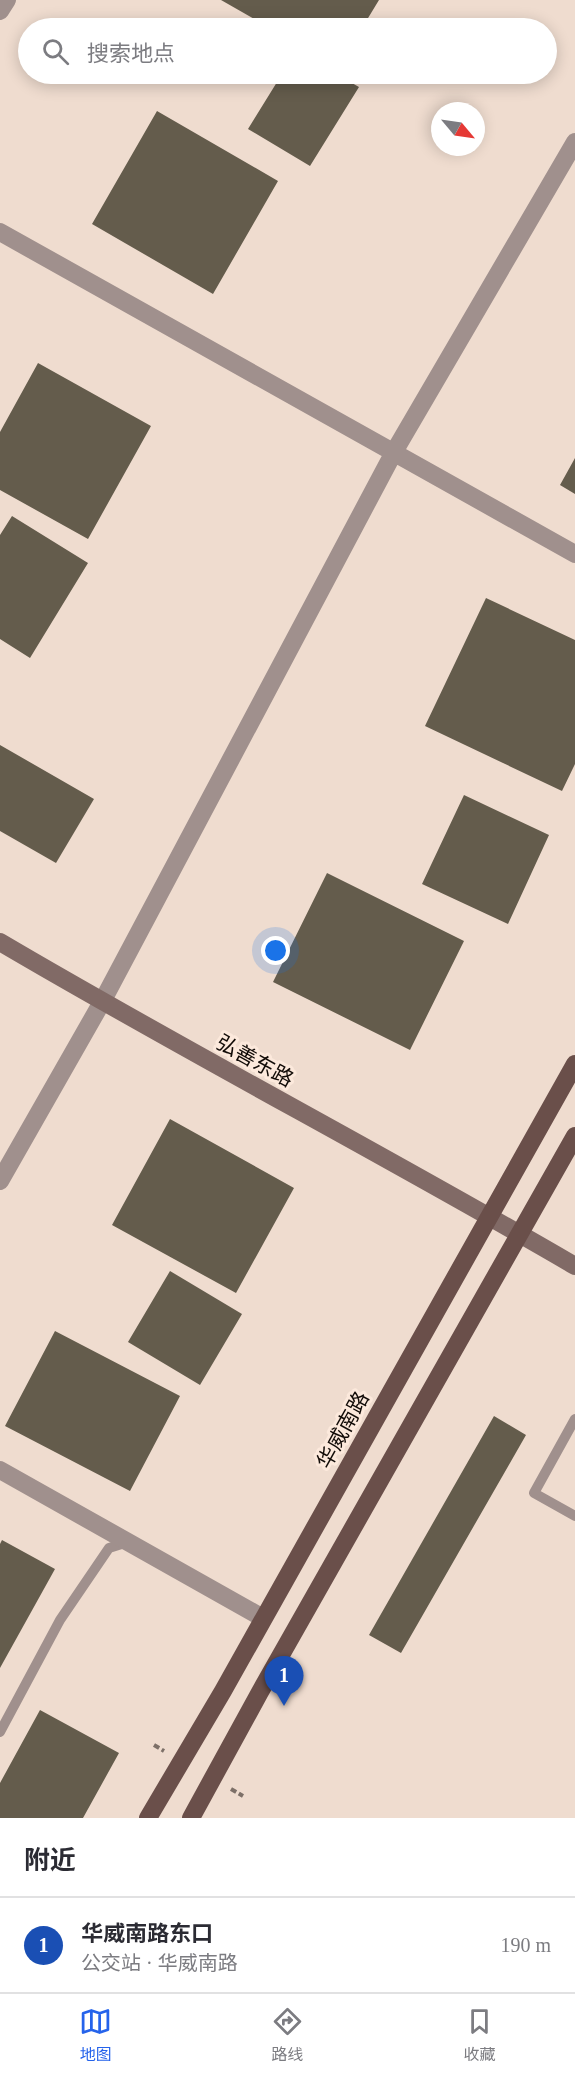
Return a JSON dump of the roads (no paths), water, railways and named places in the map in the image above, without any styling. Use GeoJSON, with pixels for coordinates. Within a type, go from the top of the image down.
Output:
{"type":"FeatureCollection","features":[{"type":"Feature","properties":{"kind":"main road","name":"华威南路"},"geometry":{"type":"LineString","coordinates":[[148,1818],[223,1691],[575,1064]]}},
{"type":"Feature","properties":{"kind":"main road"},"geometry":{"type":"LineString","coordinates":[[191,1818],[575,1136]]}},
{"type":"Feature","properties":{"kind":"street"},"geometry":{"type":"LineString","coordinates":[[0,12],[7,0]]}},
{"type":"Feature","properties":{"kind":"street"},"geometry":{"type":"LineString","coordinates":[[0,1180],[102,1002],[394,452],[575,142]]}},
{"type":"Feature","properties":{"kind":"street"},"geometry":{"type":"LineString","coordinates":[[0,232],[575,554]]}},
{"type":"Feature","properties":{"kind":"street","name":"弘善东路"},"geometry":{"type":"LineString","coordinates":[[0,942],[102,1002],[575,1266]]}},
{"type":"Feature","properties":{"kind":"street"},"geometry":{"type":"LineString","coordinates":[[0,1470],[263,1618]]}},
{"type":"Feature","properties":{"kind":"lane"},"geometry":{"type":"LineString","coordinates":[[575,1419],[534,1493],[575,1516]]}},
{"type":"Feature","properties":{"kind":"lane"},"geometry":{"type":"LineString","coordinates":[[0,1732],[60,1620],[109,1548],[128,1542]]}},
{"type":"Feature","properties":{"kind":"place","name":"华威南路东口"},"geometry":{"type":"Point","coordinates":[284,1706]}}]}
